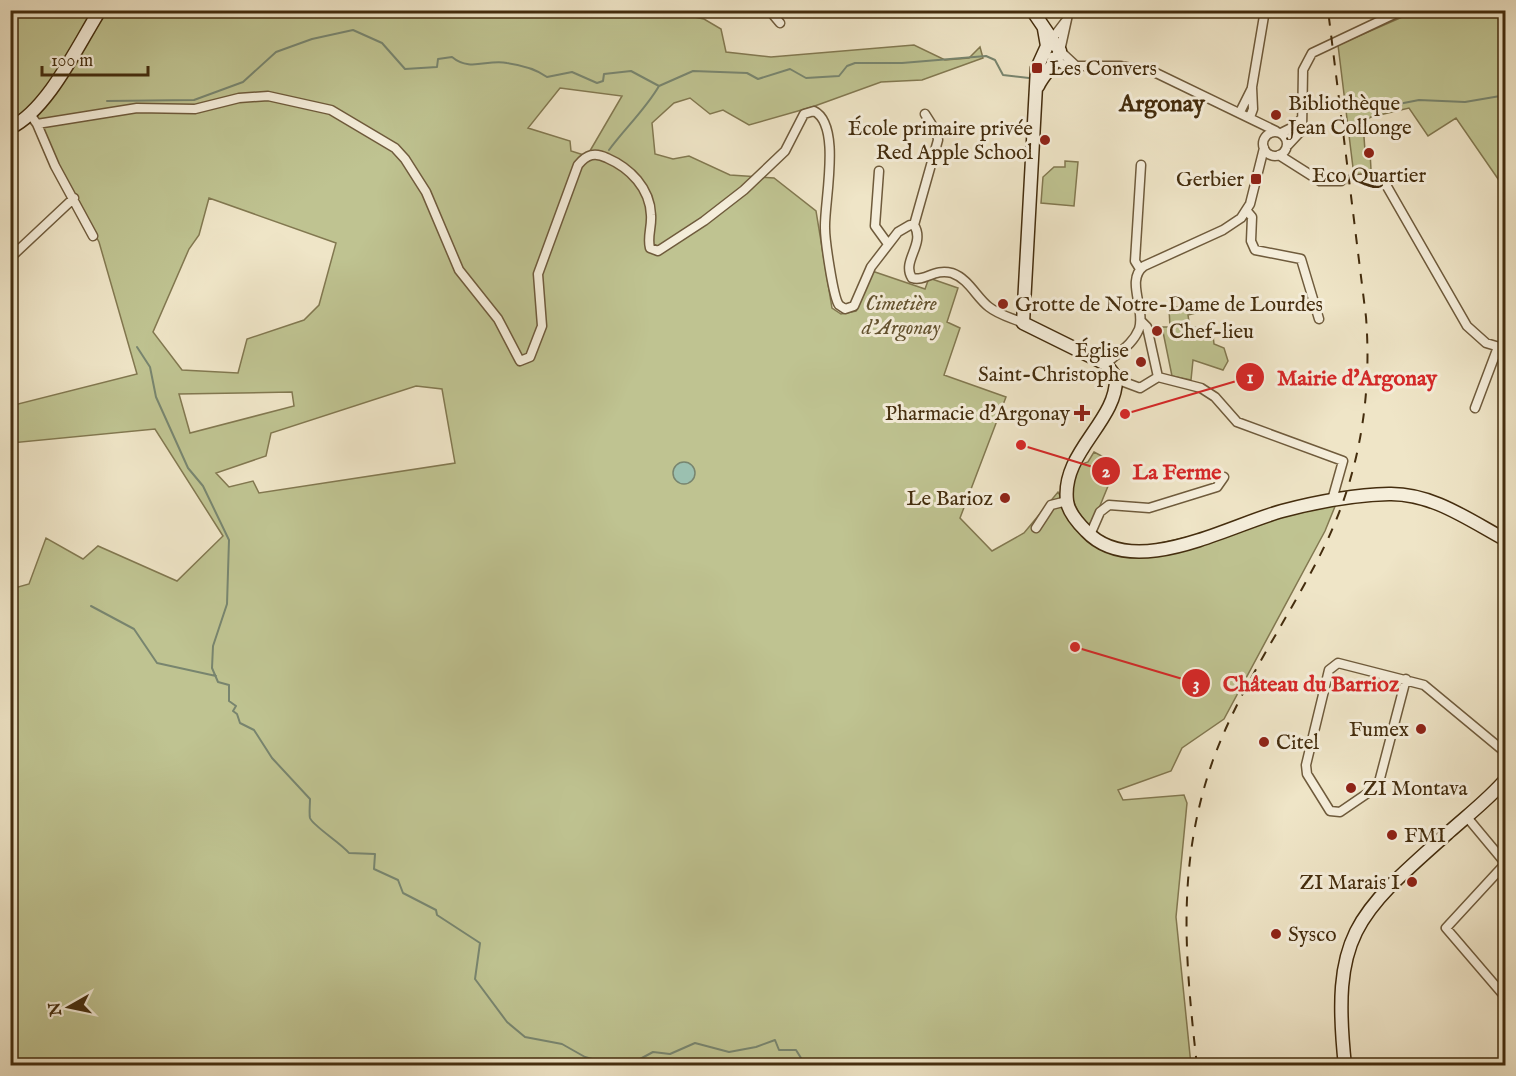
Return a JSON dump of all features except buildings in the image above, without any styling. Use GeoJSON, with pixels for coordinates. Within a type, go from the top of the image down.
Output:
{"type":"FeatureCollection","features":[{"type":"Feature","properties":{"kind":"street"},"geometry":{"type":"LineString","coordinates":[[33,119],[100,10]]}},
{"type":"Feature","properties":{"kind":"street"},"geometry":{"type":"LineString","coordinates":[[769,10],[780,23]]}},
{"type":"Feature","properties":{"kind":"street"},"geometry":{"type":"LineString","coordinates":[[1032,10],[1058,56],[1078,66],[1120,66],[1154,72],[1279,132],[1287,138],[1287,146],[1296,164]]}},
{"type":"Feature","properties":{"kind":"street"},"geometry":{"type":"LineString","coordinates":[[1036,90],[1058,56],[1069,10]]}},
{"type":"Feature","properties":{"kind":"street"},"geometry":{"type":"LineString","coordinates":[[1265,10],[1252,87],[1252,118],[1269,154],[1296,164],[1320,180],[1341,181]]}},
{"type":"Feature","properties":{"kind":"street"},"geometry":{"type":"LineString","coordinates":[[1258,168],[1277,156],[1302,130],[1304,70],[1312,54],[1403,10]]}},
{"type":"Feature","properties":{"kind":"street"},"geometry":{"type":"LineString","coordinates":[[1023,323],[1037,68],[1047,38],[1065,22]]}},
{"type":"Feature","properties":{"kind":"street"},"geometry":{"type":"LineString","coordinates":[[1240,112],[1252,87]]}},
{"type":"Feature","properties":{"kind":"street"},"geometry":{"type":"LineString","coordinates":[[10,128],[33,119],[137,108],[195,109],[239,98],[283,98],[331,110],[395,148],[426,192],[459,270],[498,320],[520,361],[530,357],[542,326],[538,274],[578,165],[591,154],[599,154],[636,177],[650,206],[648,242],[653,251],[662,250],[744,190],[785,152],[804,114],[814,111],[824,121],[829,149],[825,233],[836,299],[845,309],[854,306],[867,273],[888,244],[902,228],[914,225]]}},
{"type":"Feature","properties":{"kind":"street"},"geometry":{"type":"LineString","coordinates":[[925,114],[938,140],[914,225],[918,236],[909,266],[912,278],[921,278],[935,272],[954,274],[965,280],[989,307],[1114,370],[1116,382],[1114,395],[1072,467],[1067,483],[1067,501],[1073,516],[1090,535],[1113,549],[1127,553],[1144,553],[1179,546],[1282,511],[1332,500],[1389,494],[1414,496],[1437,503],[1506,540]]}},
{"type":"Feature","properties":{"kind":"street"},"geometry":{"type":"LineString","coordinates":[[1106,364],[1129,346],[1141,321],[1135,280],[1140,269],[1223,230],[1247,211],[1264,143],[1279,132],[1295,126],[1302,118]]}},
{"type":"Feature","properties":{"kind":"street"},"geometry":{"type":"LineString","coordinates":[[33,119],[55,166],[93,236]]}},
{"type":"Feature","properties":{"kind":"street"},"geometry":{"type":"LineString","coordinates":[[1140,269],[1135,261],[1141,165]]}},
{"type":"Feature","properties":{"kind":"street"},"geometry":{"type":"LineString","coordinates":[[879,171],[875,226],[888,244]]}},
{"type":"Feature","properties":{"kind":"street"},"geometry":{"type":"LineString","coordinates":[[1359,179],[1375,178],[1385,183],[1467,326],[1477,337],[1502,348],[1475,408]]}},
{"type":"Feature","properties":{"kind":"street"},"geometry":{"type":"LineString","coordinates":[[10,258],[74,198]]}},
{"type":"Feature","properties":{"kind":"street"},"geometry":{"type":"LineString","coordinates":[[1247,211],[1252,217],[1251,241],[1255,250],[1301,259],[1319,319]]}},
{"type":"Feature","properties":{"kind":"street"},"geometry":{"type":"LineString","coordinates":[[1141,321],[1147,327],[1158,377]]}},
{"type":"Feature","properties":{"kind":"street"},"geometry":{"type":"LineString","coordinates":[[1116,382],[1140,388],[1158,377],[1201,388],[1215,398],[1237,422],[1343,461],[1332,500]]}},
{"type":"Feature","properties":{"kind":"street"},"geometry":{"type":"LineString","coordinates":[[1090,535],[1100,512],[1109,505],[1149,508],[1217,487],[1224,477]]}},
{"type":"Feature","properties":{"kind":"street"},"geometry":{"type":"LineString","coordinates":[[1036,528],[1051,505],[1067,501]]}},
{"type":"Feature","properties":{"kind":"street"},"geometry":{"type":"LineString","coordinates":[[1406,680],[1378,786],[1340,812],[1330,811],[1305,768],[1329,670],[1333,665],[1341,663],[1406,680],[1424,685],[1504,749]]}},
{"type":"Feature","properties":{"kind":"street"},"geometry":{"type":"LineString","coordinates":[[1345,1065],[1340,987],[1353,935],[1382,892],[1503,784]]}},
{"type":"Feature","properties":{"kind":"street"},"geometry":{"type":"LineString","coordinates":[[1467,816],[1505,864],[1446,928],[1506,998]]}},
{"type":"Feature","properties":{"kind":"green space","name":"Cimetière d'Argonay"},"geometry":{"type":"Polygon","coordinates":[[[660,10],[704,19],[721,29],[726,52],[771,57],[914,45],[945,60],[969,58],[980,47],[983,58],[922,80],[881,82],[812,107],[749,125],[723,110],[710,114],[690,98],[674,103],[652,123],[655,154],[673,159],[689,156],[730,175],[774,178],[816,211],[832,308],[841,314],[856,311],[872,271],[925,289],[929,278],[958,288],[947,322],[960,328],[944,375],[1006,397],[960,518],[992,551],[1024,533],[1058,492],[1070,514],[1120,552],[1336,504],[1325,531],[1224,719],[1182,748],[1171,771],[1118,790],[1123,800],[1184,795],[1187,803],[1176,917],[1191,1065],[11,1065],[11,589],[29,584],[46,538],[83,559],[98,546],[177,581],[223,536],[155,429],[11,443],[10,406],[137,374],[99,242],[38,126],[20,120],[11,122],[11,11],[660,10]],[[560,88],[528,128],[570,141],[571,151],[587,156],[622,96],[560,88]],[[209,198],[199,235],[189,249],[153,332],[182,370],[238,373],[247,339],[304,320],[319,305],[336,243],[209,198]],[[416,386],[271,433],[266,456],[216,473],[229,487],[253,481],[259,493],[455,463],[442,389],[416,386]],[[292,392],[179,394],[190,433],[294,406],[292,392]]]}},
{"type":"Feature","properties":{"kind":"green space"},"geometry":{"type":"Polygon","coordinates":[[[1416,11],[1505,11],[1505,189],[1456,118],[1428,136],[1409,108],[1371,117],[1363,123],[1365,151],[1370,151],[1371,170],[1368,174],[1354,176],[1338,45],[1416,11]]]}},
{"type":"Feature","properties":{"kind":"green space"},"geometry":{"type":"Polygon","coordinates":[[[1065,161],[1078,162],[1074,206],[1041,203],[1043,177],[1054,167],[1065,167],[1065,161]]]}},
{"type":"Feature","properties":{"kind":"green space"},"geometry":{"type":"Polygon","coordinates":[[[1194,305],[1196,313],[1188,315],[1190,328],[1199,327],[1200,337],[1213,335],[1214,344],[1224,348],[1228,361],[1223,370],[1193,360],[1191,380],[1172,376],[1162,327],[1170,327],[1169,308],[1194,305]]]}},
{"type":"Feature","properties":{"kind":"green space"},"geometry":{"type":"Polygon","coordinates":[[[1094,452],[1117,464],[1095,518],[1088,525],[1077,510],[1072,490],[1079,465],[1088,462],[1094,452]]]}},
{"type":"Feature","properties":{"kind":"shaded area"},"geometry":{"type":"Polygon","coordinates":[[[684,462],[692,465],[695,473],[692,481],[684,484],[676,481],[673,473],[676,465],[684,462]]]}},
{"type":"Feature","properties":{"kind":"waterway"},"geometry":{"type":"LineString","coordinates":[[107,101],[194,100],[243,82],[276,52],[312,39],[353,30],[382,43],[405,69],[437,67],[438,59],[452,57],[465,64],[500,62],[518,65],[533,69],[547,77],[572,72],[597,83],[603,81],[604,74],[631,71],[659,86],[693,71],[747,73],[758,79],[790,69],[806,78],[839,76],[847,66],[855,63],[902,63],[986,56],[995,60],[1003,75],[1029,78]]}},
{"type":"Feature","properties":{"kind":"waterway"},"geometry":{"type":"LineString","coordinates":[[609,150],[659,86]]}},
{"type":"Feature","properties":{"kind":"waterway"},"geometry":{"type":"LineString","coordinates":[[1347,106],[1359,103],[1373,109],[1419,100],[1465,102],[1506,95]]}},
{"type":"Feature","properties":{"kind":"waterway"},"geometry":{"type":"LineString","coordinates":[[137,347],[150,367],[156,397],[188,468],[203,486],[229,540],[227,604],[213,646],[212,668],[218,682],[229,685],[229,701],[236,706],[233,711],[237,714],[240,723],[254,730],[272,758],[310,799],[312,821],[349,853],[375,854],[374,869],[398,880],[403,893],[436,910],[437,915],[480,943],[475,979],[507,1022],[525,1037],[562,1044],[585,1057],[603,1062],[640,1059],[653,1052],[670,1054],[695,1043],[729,1052],[756,1047],[775,1040],[779,1050],[796,1050],[806,1066]]}},
{"type":"Feature","properties":{"kind":"waterway"},"geometry":{"type":"LineString","coordinates":[[91,606],[134,629],[157,663],[216,676]]}},
{"type":"Feature","properties":{"kind":"tunnel"},"geometry":{"type":"LineString","coordinates":[[1341,181],[1359,179]]}},
{"type":"Feature","properties":{"kind":"railway"},"geometry":{"type":"LineString","coordinates":[[1197,1066],[1189,987],[1187,912],[1193,837],[1201,799],[1224,732],[1312,570],[1338,516],[1355,461],[1365,404],[1366,317],[1328,10]]}},
{"type":"Feature","properties":{"kind":"place","name":"Les Convers"},"geometry":{"type":"Point","coordinates":[1037,68]}},
{"type":"Feature","properties":{"kind":"place","name":"Bibliothèque Jean Collonge"},"geometry":{"type":"Point","coordinates":[1276,115]}},
{"type":"Feature","properties":{"kind":"place","name":"École primaire privée Red Apple School"},"geometry":{"type":"Point","coordinates":[1045,140]}},
{"type":"Feature","properties":{"kind":"place","name":"Eco Quartier"},"geometry":{"type":"Point","coordinates":[1369,153]}},
{"type":"Feature","properties":{"kind":"place","name":"Gerbier"},"geometry":{"type":"Point","coordinates":[1256,179]}},
{"type":"Feature","properties":{"kind":"place","name":"Grotte de Notre-Dame de Lourdes"},"geometry":{"type":"Point","coordinates":[1003,304]}},
{"type":"Feature","properties":{"kind":"place","name":"Chef-lieu"},"geometry":{"type":"Point","coordinates":[1157,331]}},
{"type":"Feature","properties":{"kind":"place","name":"Église Saint-Christophe"},"geometry":{"type":"Point","coordinates":[1141,362]}},
{"type":"Feature","properties":{"kind":"place","name":"Pharmacie d'Argonay"},"geometry":{"type":"Point","coordinates":[1082,413]}},
{"type":"Feature","properties":{"kind":"place","name":"Mairie d'Argonay"},"geometry":{"type":"Point","coordinates":[1125,414]}},
{"type":"Feature","properties":{"kind":"place","name":"La Ferme"},"geometry":{"type":"Point","coordinates":[1021,445]}},
{"type":"Feature","properties":{"kind":"place","name":"Le Barioz"},"geometry":{"type":"Point","coordinates":[1005,498]}},
{"type":"Feature","properties":{"kind":"place","name":"Château du Barrioz"},"geometry":{"type":"Point","coordinates":[1075,647]}},
{"type":"Feature","properties":{"kind":"place","name":"Fumex"},"geometry":{"type":"Point","coordinates":[1421,729]}},
{"type":"Feature","properties":{"kind":"place","name":"Citel"},"geometry":{"type":"Point","coordinates":[1264,742]}},
{"type":"Feature","properties":{"kind":"place","name":"ZI Montava"},"geometry":{"type":"Point","coordinates":[1351,788]}},
{"type":"Feature","properties":{"kind":"place","name":"FMI"},"geometry":{"type":"Point","coordinates":[1392,835]}},
{"type":"Feature","properties":{"kind":"place","name":"ZI Marais I"},"geometry":{"type":"Point","coordinates":[1412,882]}},
{"type":"Feature","properties":{"kind":"place","name":"Sysco"},"geometry":{"type":"Point","coordinates":[1276,934]}},
{"type":"Feature","properties":{"kind":"district","name":"Argonay"},"geometry":{"type":"Point","coordinates":[1162,103]}}]}
